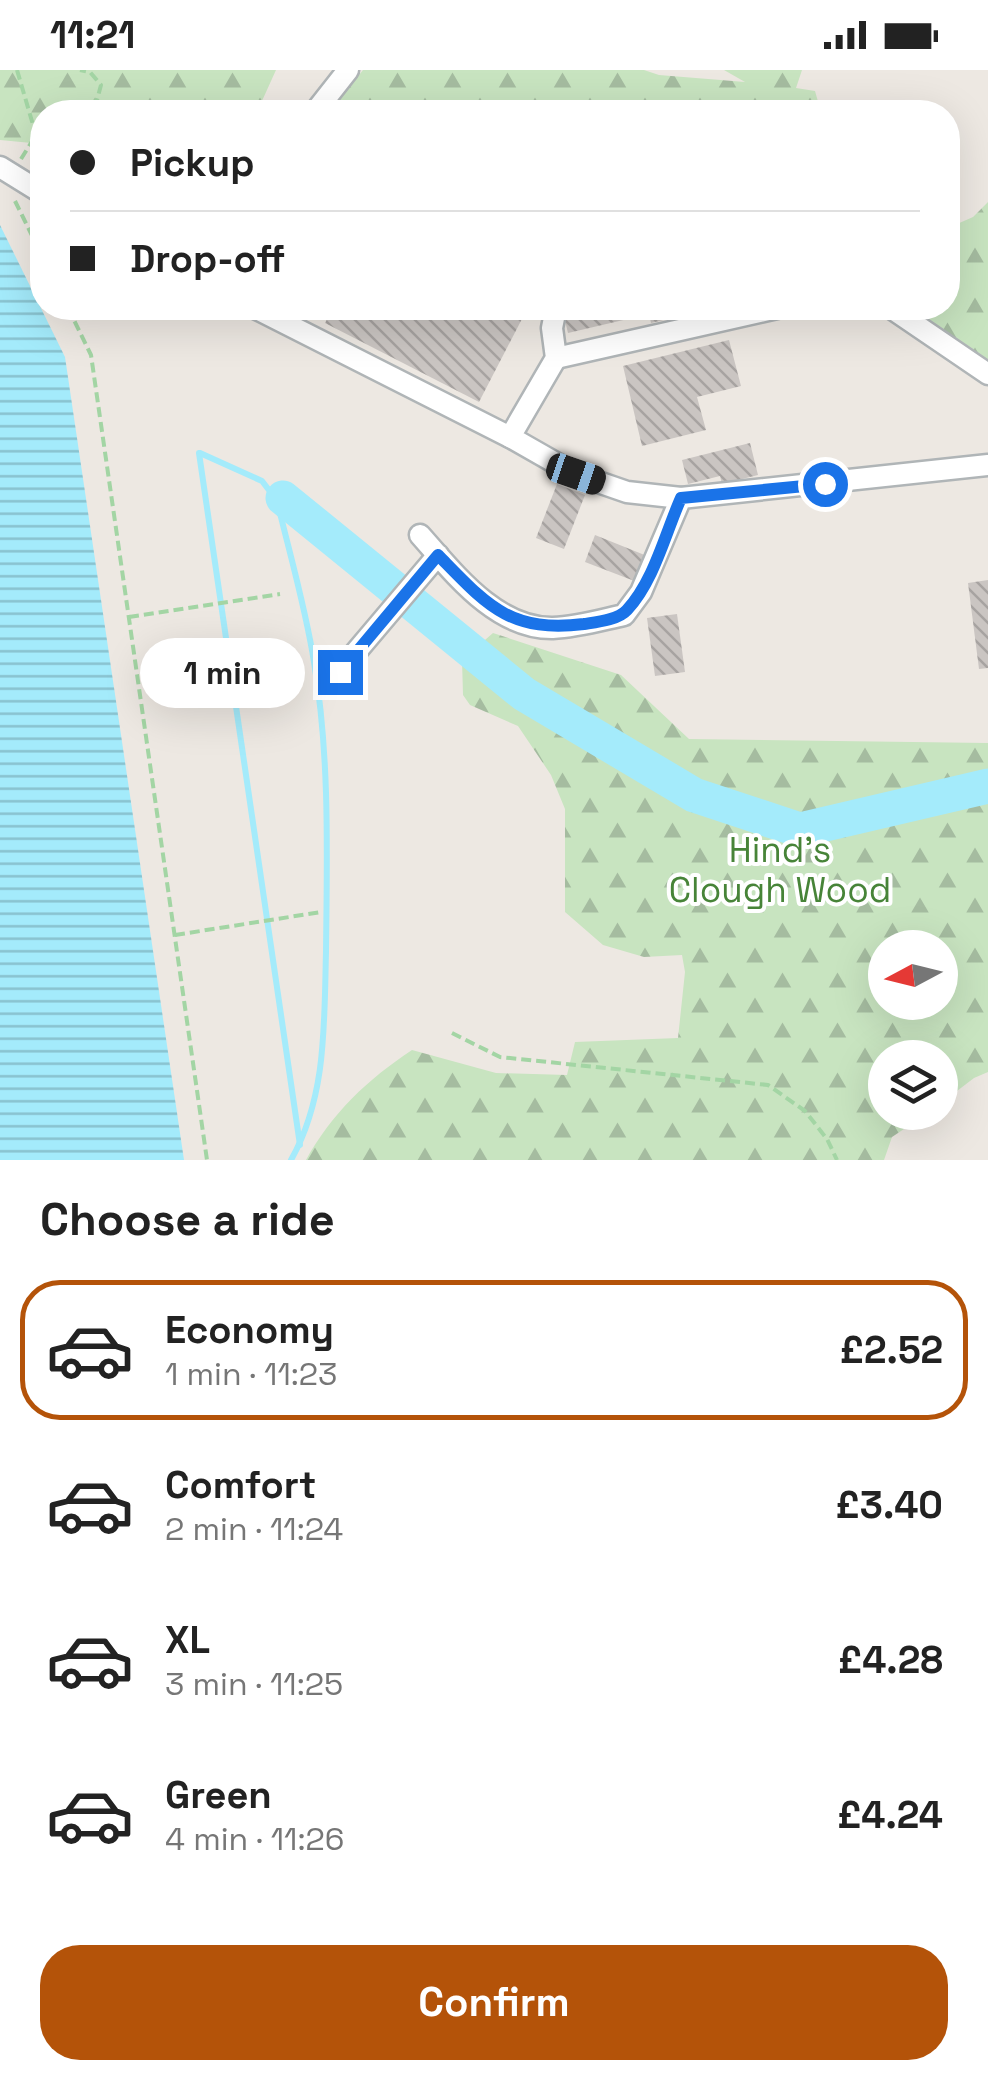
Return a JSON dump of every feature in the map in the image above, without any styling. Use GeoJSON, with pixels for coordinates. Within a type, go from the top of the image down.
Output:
{"type":"FeatureCollection","features":[{"type":"Feature","properties":{"kind":"lane"},"geometry":{"type":"LineString","coordinates":[[324,100],[348,70]]}},
{"type":"Feature","properties":{"kind":"lane"},"geometry":{"type":"LineString","coordinates":[[5,164],[30,184]]}},
{"type":"Feature","properties":{"kind":"lane"},"geometry":{"type":"LineString","coordinates":[[281,320],[576,474],[627,492],[681,498],[988,465]]}},
{"type":"Feature","properties":{"kind":"lane"},"geometry":{"type":"LineString","coordinates":[[510,437],[556,358],[554,320]]}},
{"type":"Feature","properties":{"kind":"lane"},"geometry":{"type":"LineString","coordinates":[[556,358],[725,320]]}},
{"type":"Feature","properties":{"kind":"lane"},"geometry":{"type":"LineString","coordinates":[[909,320],[988,374]]}},
{"type":"Feature","properties":{"kind":"lane"},"geometry":{"type":"LineString","coordinates":[[420,535],[482,599],[504,614],[550,628],[592,623],[624,615],[641,592],[681,498]]}},
{"type":"Feature","properties":{"kind":"lane"},"geometry":{"type":"LineString","coordinates":[[340,672],[438,555]]}},
{"type":"Feature","properties":{"kind":"path"},"geometry":{"type":"LineString","coordinates":[[17,70],[30,115]]}},
{"type":"Feature","properties":{"kind":"path"},"geometry":{"type":"LineString","coordinates":[[80,70],[90,72],[101,84],[97,100]]}},
{"type":"Feature","properties":{"kind":"path"},"geometry":{"type":"LineString","coordinates":[[5,164],[22,159],[30,146]]}},
{"type":"Feature","properties":{"kind":"path"},"geometry":{"type":"LineString","coordinates":[[8,187],[30,232]]}},
{"type":"Feature","properties":{"kind":"path"},"geometry":{"type":"LineString","coordinates":[[74,320],[91,355],[208,1160]]}},
{"type":"Feature","properties":{"kind":"path"},"geometry":{"type":"LineString","coordinates":[[129,616],[280,594]]}},
{"type":"Feature","properties":{"kind":"path"},"geometry":{"type":"LineString","coordinates":[[175,935],[322,912]]}},
{"type":"Feature","properties":{"kind":"path"},"geometry":{"type":"LineString","coordinates":[[452,1033],[500,1057],[768,1085],[805,1111],[827,1139],[836,1160]]}},
{"type":"Feature","properties":{"kind":"green space"},"geometry":{"type":"Polygon","coordinates":[[[0,70],[276,70],[262,100],[30,100],[30,143],[0,140],[0,70]]]}},
{"type":"Feature","properties":{"kind":"green space"},"geometry":{"type":"Polygon","coordinates":[[[363,70],[644,70],[659,75],[745,82],[724,70],[802,70],[796,88],[815,91],[818,100],[339,100],[363,70]]]}},
{"type":"Feature","properties":{"kind":"green space"},"geometry":{"type":"Polygon","coordinates":[[[988,202],[988,361],[926,320],[960,320],[960,223],[973,217],[988,202]]]}},
{"type":"Feature","properties":{"kind":"green space","name":"Hind's Clough Wood"},"geometry":{"type":"Polygon","coordinates":[[[493,633],[621,675],[689,739],[988,743],[988,1072],[958,1090],[958,1040],[868,1040],[868,1130],[902,1130],[892,1137],[884,1160],[306,1160],[352,1098],[412,1050],[496,1073],[567,1075],[575,1042],[678,1038],[685,972],[682,955],[644,957],[603,945],[565,912],[565,809],[551,775],[518,726],[470,705],[463,695],[462,660],[493,633]]]}},
{"type":"Feature","properties":{"kind":"water"},"geometry":{"type":"Polygon","coordinates":[[[0,225],[30,286],[30,320],[47,320],[65,357],[184,1160],[0,1160],[0,225]]]}},
{"type":"Feature","properties":{"kind":"building"},"geometry":{"type":"Polygon","coordinates":[[[327,320],[521,320],[479,402],[325,323],[327,320]]]}},
{"type":"Feature","properties":{"kind":"building"},"geometry":{"type":"Polygon","coordinates":[[[565,320],[623,320],[568,333],[565,320]]]}},
{"type":"Feature","properties":{"kind":"building"},"geometry":{"type":"Polygon","coordinates":[[[729,340],[741,386],[697,397],[706,430],[642,446],[623,366],[729,340]]]}},
{"type":"Feature","properties":{"kind":"building"},"geometry":{"type":"Polygon","coordinates":[[[750,443],[758,475],[722,484],[720,476],[688,484],[682,460],[750,443]]]}},
{"type":"Feature","properties":{"kind":"building"},"geometry":{"type":"Polygon","coordinates":[[[557,484],[585,495],[564,549],[536,538],[557,484]]]}},
{"type":"Feature","properties":{"kind":"building"},"geometry":{"type":"Polygon","coordinates":[[[595,535],[647,556],[637,582],[585,562],[595,535]]]}},
{"type":"Feature","properties":{"kind":"building"},"geometry":{"type":"Polygon","coordinates":[[[988,580],[988,668],[979,669],[968,583],[988,580]]]}},
{"type":"Feature","properties":{"kind":"building"},"geometry":{"type":"Polygon","coordinates":[[[677,614],[685,672],[655,676],[647,618],[677,614]]]}},
{"type":"Feature","properties":{"kind":"waterway"},"geometry":{"type":"LineString","coordinates":[[199,453],[300,1145]]}},
{"type":"Feature","properties":{"kind":"waterway"},"geometry":{"type":"LineString","coordinates":[[200,453],[262,481],[272,494]]}},
{"type":"Feature","properties":{"kind":"waterway"},"geometry":{"type":"LineString","coordinates":[[283,498],[524,694],[694,795],[800,830],[988,786]]}},
{"type":"Feature","properties":{"kind":"waterway"},"geometry":{"type":"LineString","coordinates":[[280,513],[314,662],[323,734],[326,807],[321,1059],[311,1110],[291,1160]]}},
{"type":"Feature","properties":{"kind":"route"},"geometry":{"type":"LineString","coordinates":[[340,672],[438,555],[482,599],[504,614],[550,628],[592,623],[624,615],[641,592],[681,498],[825,484]]}}]}
